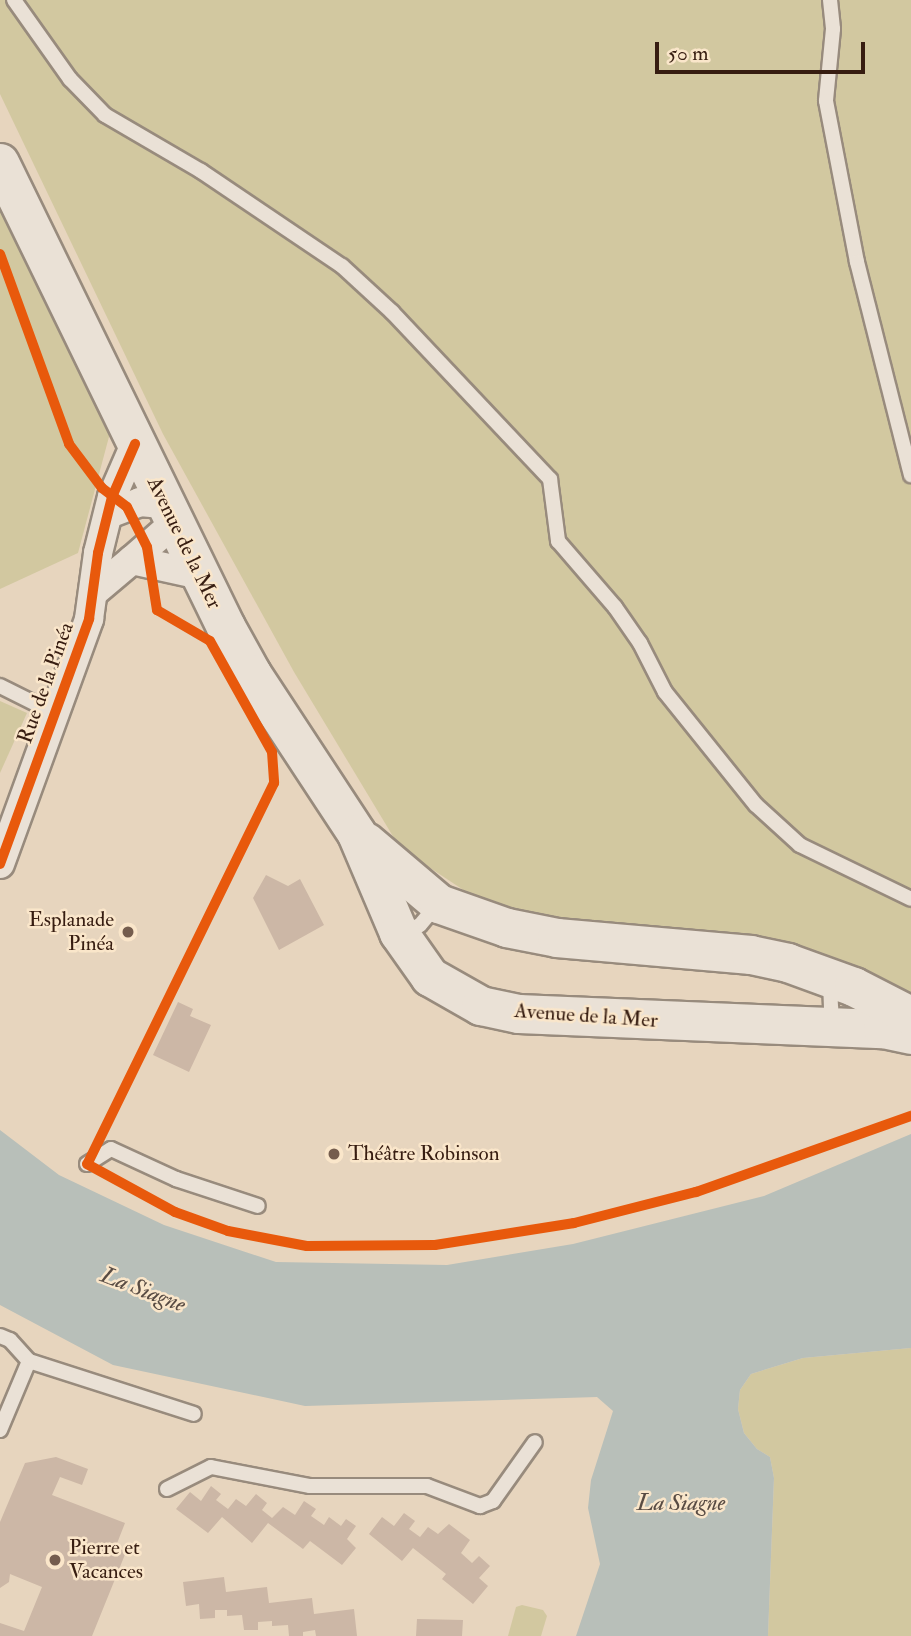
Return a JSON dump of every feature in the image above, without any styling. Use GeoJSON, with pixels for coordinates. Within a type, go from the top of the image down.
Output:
{"type":"FeatureCollection","features":[{"type":"Feature","properties":{"kind":"main road","name":"Avenue de la Mer"},"geometry":{"type":"LineString","coordinates":[[0,163],[169,514],[252,674],[357,834],[400,933],[430,977],[481,1006],[519,1014],[883,1029],[911,1035]]}},
{"type":"Feature","properties":{"kind":"main road","name":"Avenue de la Mer"},"geometry":{"type":"LineString","coordinates":[[357,834],[439,904],[507,928],[557,938],[751,955],[788,963],[830,978],[911,1016]]}},
{"type":"Feature","properties":{"kind":"street","name":"Rue de la Pinéa"},"geometry":{"type":"LineString","coordinates":[[0,864],[57,714],[89,619],[98,553],[112,498],[135,444]]}},
{"type":"Feature","properties":{"kind":"street"},"geometry":{"type":"LineString","coordinates":[[94,592],[132,560],[169,514],[140,502],[109,513]]}},
{"type":"Feature","properties":{"kind":"street"},"geometry":{"type":"LineString","coordinates":[[132,560],[200,575]]}},
{"type":"Feature","properties":{"kind":"lane"},"geometry":{"type":"LineString","coordinates":[[14,0],[70,79],[106,115],[201,171],[342,266],[391,312],[550,479],[558,541],[615,607],[640,643],[665,692],[756,805],[800,845],[911,898]]}},
{"type":"Feature","properties":{"kind":"lane"},"geometry":{"type":"LineString","coordinates":[[830,0],[833,29],[825,101],[857,262],[911,475]]}},
{"type":"Feature","properties":{"kind":"lane"},"geometry":{"type":"LineString","coordinates":[[0,686],[57,714]]}},
{"type":"Feature","properties":{"kind":"lane"},"geometry":{"type":"LineString","coordinates":[[400,933],[420,925],[439,904]]}},
{"type":"Feature","properties":{"kind":"lane"},"geometry":{"type":"LineString","coordinates":[[825,1027],[831,1008],[830,978]]}},
{"type":"Feature","properties":{"kind":"lane"},"geometry":{"type":"LineString","coordinates":[[87,1164],[111,1149],[176,1179],[258,1206]]}},
{"type":"Feature","properties":{"kind":"lane"},"geometry":{"type":"LineString","coordinates":[[0,1336],[10,1340],[29,1361],[194,1414]]}},
{"type":"Feature","properties":{"kind":"lane"},"geometry":{"type":"LineString","coordinates":[[0,1430],[29,1361]]}},
{"type":"Feature","properties":{"kind":"lane"},"geometry":{"type":"LineString","coordinates":[[167,1489],[211,1467],[310,1486],[427,1486],[480,1506],[493,1501],[535,1442]]}},
{"type":"Feature","properties":{"kind":"shaded area"},"geometry":{"type":"Polygon","coordinates":[[[0,0],[911,0],[911,997],[551,923],[468,893],[400,848],[294,672],[163,434],[0,94],[0,0]]]}},
{"type":"Feature","properties":{"kind":"shaded area"},"geometry":{"type":"Polygon","coordinates":[[[0,204],[110,433],[78,553],[0,589],[0,204]]]}},
{"type":"Feature","properties":{"kind":"shaded area"},"geometry":{"type":"Polygon","coordinates":[[[0,701],[27,713],[0,773],[0,701]]]}},
{"type":"Feature","properties":{"kind":"shaded area"},"geometry":{"type":"Polygon","coordinates":[[[911,1348],[911,1636],[768,1636],[774,1478],[770,1457],[757,1449],[744,1433],[738,1409],[740,1390],[751,1374],[803,1358],[911,1348]]]}},
{"type":"Feature","properties":{"kind":"shaded area"},"geometry":{"type":"Polygon","coordinates":[[[522,1605],[543,1610],[547,1616],[541,1636],[508,1636],[516,1607],[522,1605]]]}},
{"type":"Feature","properties":{"kind":"water","name":"La Siagne"},"geometry":{"type":"Polygon","coordinates":[[[0,1130],[59,1175],[164,1225],[276,1262],[447,1265],[573,1244],[764,1196],[911,1134],[911,1348],[803,1358],[751,1374],[740,1390],[738,1409],[744,1433],[757,1449],[770,1457],[774,1478],[768,1636],[576,1636],[600,1564],[588,1508],[591,1480],[613,1411],[597,1397],[305,1406],[113,1365],[0,1305],[0,1130]]]}},
{"type":"Feature","properties":{"kind":"building"},"geometry":{"type":"Polygon","coordinates":[[[266,875],[288,886],[300,879],[324,925],[279,950],[253,898],[266,875]]]}},
{"type":"Feature","properties":{"kind":"building"},"geometry":{"type":"Polygon","coordinates":[[[178,1002],[193,1009],[190,1016],[211,1025],[189,1072],[153,1055],[178,1002]]]}},
{"type":"Feature","properties":{"kind":"building","name":"Pierre et Vacances"},"geometry":{"type":"Polygon","coordinates":[[[56,1457],[88,1469],[82,1485],[60,1477],[52,1495],[125,1523],[116,1546],[126,1552],[92,1636],[0,1636],[0,1623],[24,1631],[42,1587],[10,1574],[9,1582],[0,1588],[0,1522],[25,1463],[56,1457]]]}},
{"type":"Feature","properties":{"kind":"building"},"geometry":{"type":"Polygon","coordinates":[[[211,1486],[221,1494],[216,1500],[228,1509],[236,1499],[246,1506],[256,1494],[267,1503],[262,1510],[272,1518],[283,1507],[295,1515],[304,1501],[316,1509],[311,1516],[324,1525],[329,1517],[341,1526],[346,1519],[356,1526],[347,1539],[356,1548],[342,1565],[310,1541],[303,1549],[268,1523],[252,1543],[222,1517],[208,1533],[176,1509],[190,1492],[201,1501],[211,1486]]]}},
{"type":"Feature","properties":{"kind":"building"},"geometry":{"type":"Polygon","coordinates":[[[404,1513],[415,1521],[409,1529],[420,1537],[428,1527],[438,1534],[449,1524],[470,1540],[461,1553],[472,1563],[479,1556],[490,1566],[479,1578],[488,1586],[473,1604],[442,1579],[446,1574],[413,1548],[402,1561],[369,1534],[382,1517],[394,1526],[404,1513]]]}},
{"type":"Feature","properties":{"kind":"building"},"geometry":{"type":"Polygon","coordinates":[[[224,1577],[226,1592],[267,1587],[269,1603],[312,1598],[314,1614],[354,1609],[357,1636],[316,1636],[315,1630],[303,1632],[303,1636],[289,1636],[288,1625],[272,1626],[272,1621],[258,1622],[258,1630],[244,1630],[242,1615],[227,1616],[227,1610],[215,1610],[215,1618],[200,1619],[199,1604],[186,1606],[183,1582],[224,1577]]]}},
{"type":"Feature","properties":{"kind":"building"},"geometry":{"type":"Polygon","coordinates":[[[417,1619],[463,1620],[462,1636],[416,1636],[417,1619]]]}},
{"type":"Feature","properties":{"kind":"cycle path"},"geometry":{"type":"LineString","coordinates":[[0,254],[69,444],[102,488],[127,507],[147,547],[157,610],[210,641],[272,752],[274,783],[87,1164],[175,1212],[228,1231],[307,1246],[435,1245],[574,1223],[696,1192],[911,1116]]}},
{"type":"Feature","properties":{"kind":"cycle path"},"geometry":{"type":"LineString","coordinates":[[0,864],[89,619],[98,553],[112,497],[135,444]]}},
{"type":"Feature","properties":{"kind":"place","name":"Esplanade Pinéa"},"geometry":{"type":"Point","coordinates":[128,932]}},
{"type":"Feature","properties":{"kind":"place","name":"Théâtre Robinson"},"geometry":{"type":"Point","coordinates":[334,1154]}},
{"type":"Feature","properties":{"kind":"place","name":"Pierre et Vacances"},"geometry":{"type":"Point","coordinates":[55,1560]}}]}
